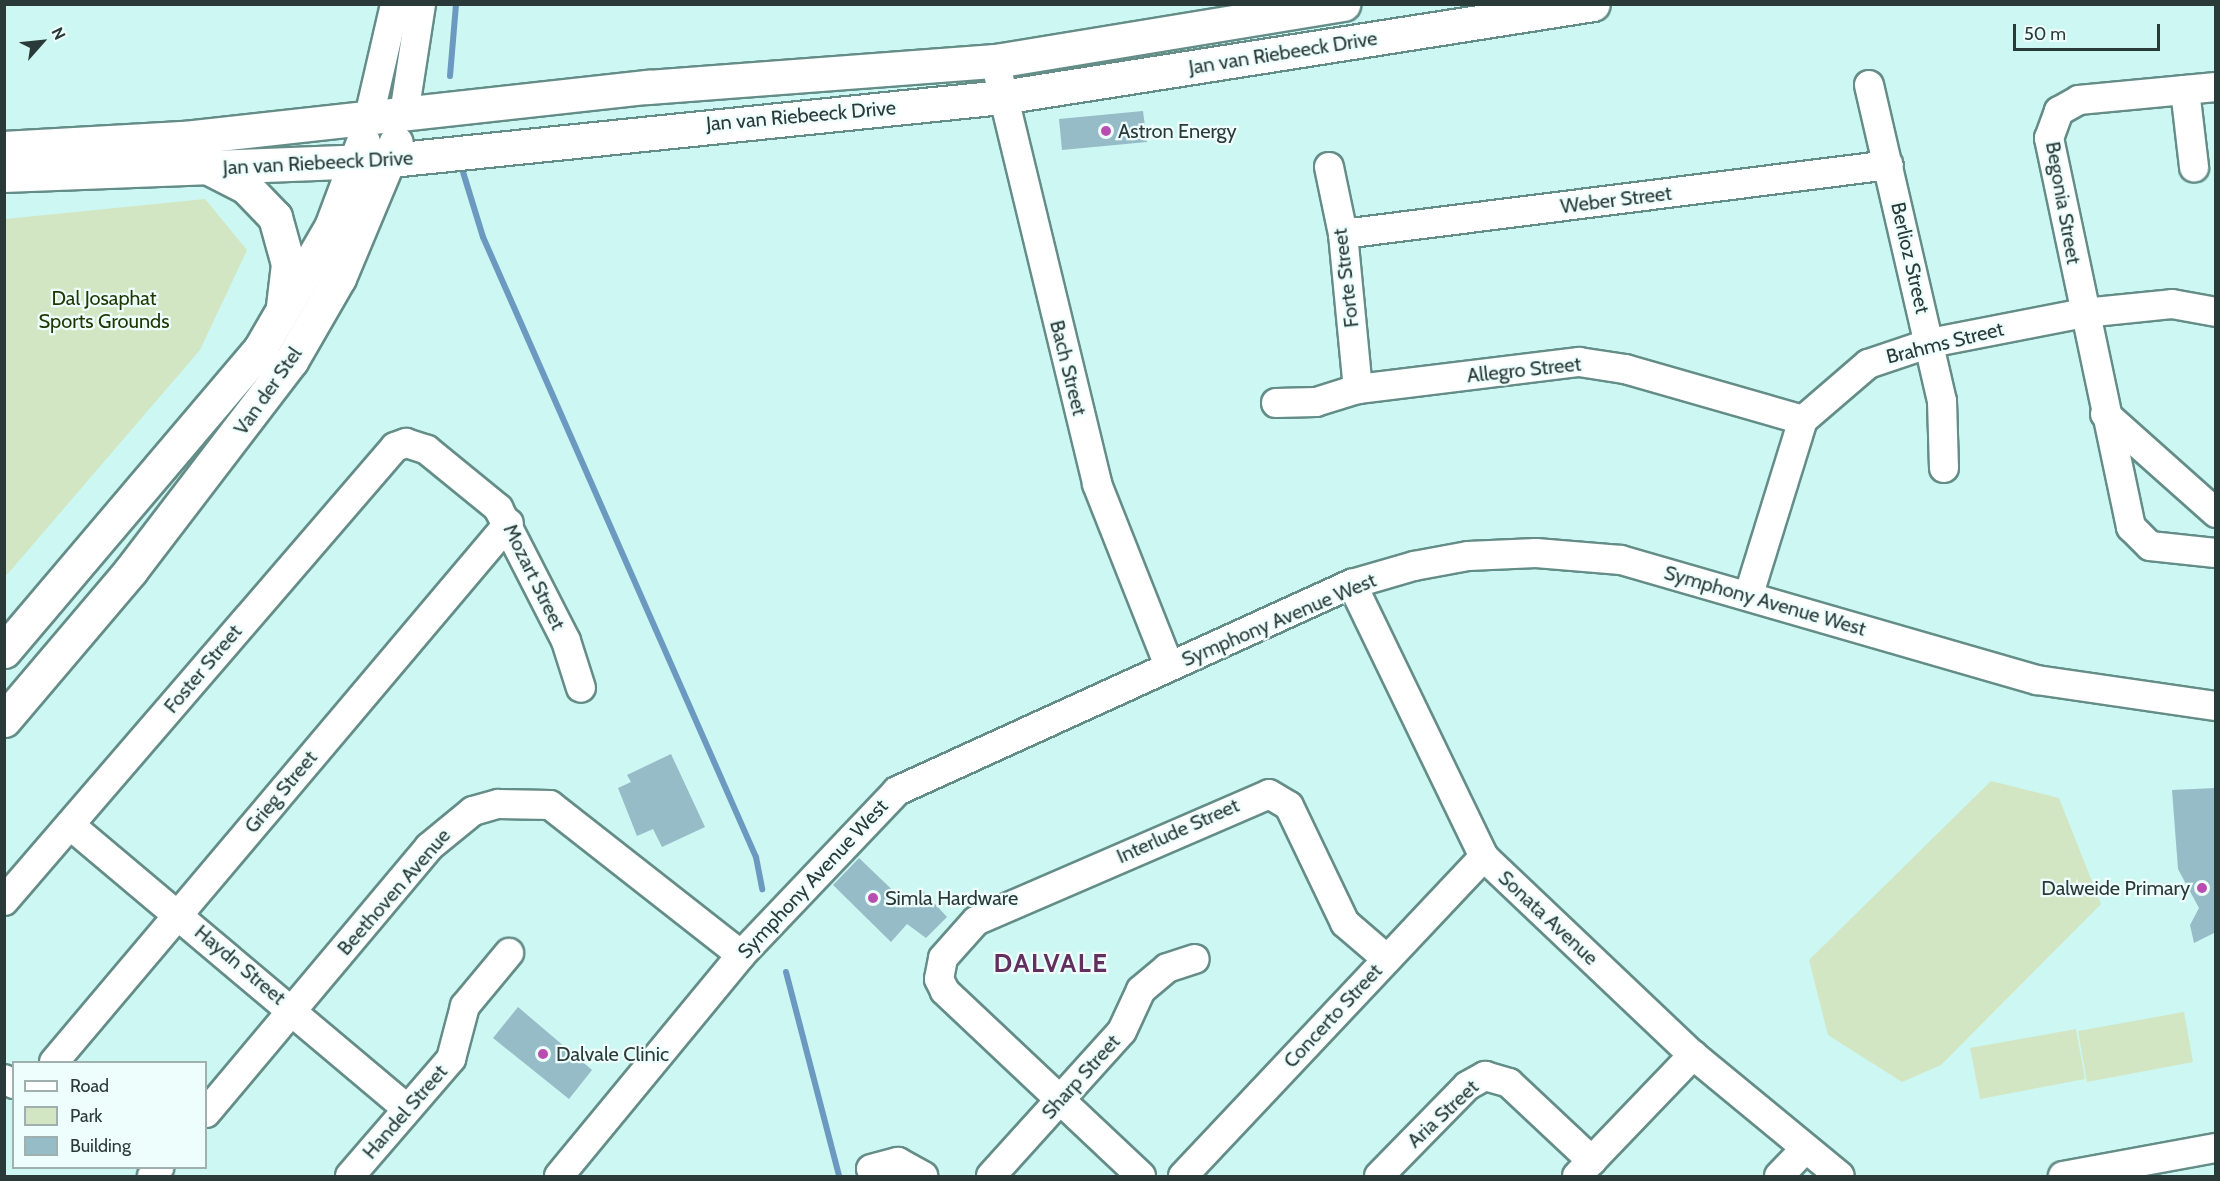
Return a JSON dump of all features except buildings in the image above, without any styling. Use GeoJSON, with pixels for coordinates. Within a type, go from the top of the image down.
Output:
{"type":"FeatureCollection","features":[{"type":"Feature","properties":{"kind":"main road","name":"Jan van Riebeeck Drive"},"geometry":{"type":"LineString","coordinates":[[4,148],[183,138],[648,87],[995,61],[1343,4]]}},
{"type":"Feature","properties":{"kind":"main road","name":"Jan van Riebeeck Drive"},"geometry":{"type":"LineString","coordinates":[[4,175],[210,169],[391,160],[1002,97],[1593,4]]}},
{"type":"Feature","properties":{"kind":"main road","name":"Van der Stel"},"geometry":{"type":"LineString","coordinates":[[4,720],[254,414],[317,318],[365,225],[391,160],[404,114]]}},
{"type":"Feature","properties":{"kind":"main road","name":"Van der Stel"},"geometry":{"type":"LineString","coordinates":[[4,651],[227,392],[281,317],[331,227],[358,162],[369,117]]}},
{"type":"Feature","properties":{"kind":"main road"},"geometry":{"type":"LineString","coordinates":[[365,225],[439,155]]}},
{"type":"Feature","properties":{"kind":"main road"},"geometry":{"type":"LineString","coordinates":[[210,169],[246,187],[275,217],[288,264],[281,317]]}},
{"type":"Feature","properties":{"kind":"street","name":"Van der Stel"},"geometry":{"type":"LineString","coordinates":[[369,117],[395,4]]}},
{"type":"Feature","properties":{"kind":"street","name":"Van der Stel"},"geometry":{"type":"LineString","coordinates":[[404,114],[421,4]]}},
{"type":"Feature","properties":{"kind":"street","name":"Bach Street"},"geometry":{"type":"LineString","coordinates":[[995,61],[1100,494],[1169,666]]}},
{"type":"Feature","properties":{"kind":"street","name":"Berlioz Street"},"geometry":{"type":"LineString","coordinates":[[1869,85],[1930,344],[1946,430],[1944,468]]}},
{"type":"Feature","properties":{"kind":"street","name":"Begonia Street"},"geometry":{"type":"LineString","coordinates":[[2216,87],[2079,100],[2059,111],[2051,124],[2051,157],[2126,510],[2139,539],[2150,546],[2216,553]]}},
{"type":"Feature","properties":{"kind":"street"},"geometry":{"type":"LineString","coordinates":[[2185,90],[2194,167]]}},
{"type":"Feature","properties":{"kind":"street","name":"Weber Street"},"geometry":{"type":"LineString","coordinates":[[1343,234],[1889,165]]}},
{"type":"Feature","properties":{"kind":"street","name":"Forte Street"},"geometry":{"type":"LineString","coordinates":[[1329,167],[1343,234],[1358,389]]}},
{"type":"Feature","properties":{"kind":"street","name":"Brahms Street"},"geometry":{"type":"LineString","coordinates":[[1803,420],[1868,364],[1930,344],[2084,313],[2172,304],[2216,312]]}},
{"type":"Feature","properties":{"kind":"street","name":"Allegro Street"},"geometry":{"type":"LineString","coordinates":[[1276,402],[1316,402],[1358,389],[1603,363],[1803,420]]}},
{"type":"Feature","properties":{"kind":"street"},"geometry":{"type":"LineString","coordinates":[[2105,414],[2216,513]]}},
{"type":"Feature","properties":{"kind":"street"},"geometry":{"type":"LineString","coordinates":[[1749,594],[1803,420]]}},
{"type":"Feature","properties":{"kind":"street","name":"Mozart Street"},"geometry":{"type":"LineString","coordinates":[[406,443],[427,450],[486,497],[509,523],[566,642],[581,688]]}},
{"type":"Feature","properties":{"kind":"street","name":"Foster Street"},"geometry":{"type":"LineString","coordinates":[[4,901],[384,454],[406,443]]}},
{"type":"Feature","properties":{"kind":"street","name":"Grieg Street"},"geometry":{"type":"LineString","coordinates":[[55,1061],[509,523]]}},
{"type":"Feature","properties":{"kind":"street","name":"Symphony Avenue West"},"geometry":{"type":"LineString","coordinates":[[559,1176],[741,955],[897,791],[1352,584],[1468,556],[1536,553],[1621,560],[1749,594],[2037,680],[2216,706]]}},
{"type":"Feature","properties":{"kind":"street","name":"Sonata Avenue"},"geometry":{"type":"LineString","coordinates":[[1352,584],[1484,857],[1693,1055],[1840,1176]]}},
{"type":"Feature","properties":{"kind":"street","name":"Interlude Street"},"geometry":{"type":"LineString","coordinates":[[1059,1101],[945,991],[939,979],[942,958],[976,921],[1269,794],[1289,806],[1345,923],[1387,958]]}},
{"type":"Feature","properties":{"kind":"street","name":"Beethoven Avenue"},"geometry":{"type":"LineString","coordinates":[[207,1112],[429,847],[452,824],[498,804],[550,805],[571,817],[741,955]]}},
{"type":"Feature","properties":{"kind":"street","name":"Haydn Street"},"geometry":{"type":"LineString","coordinates":[[70,825],[294,1010],[407,1109]]}},
{"type":"Feature","properties":{"kind":"street","name":"Concerto Street"},"geometry":{"type":"LineString","coordinates":[[1183,1176],[1484,857]]}},
{"type":"Feature","properties":{"kind":"street","name":"Handel Street"},"geometry":{"type":"LineString","coordinates":[[350,1176],[451,1059],[465,1006],[509,953]]}},
{"type":"Feature","properties":{"kind":"street","name":"Sharp Street"},"geometry":{"type":"LineString","coordinates":[[991,1176],[1122,1031],[1141,990],[1167,968],[1194,959]]}},
{"type":"Feature","properties":{"kind":"street"},"geometry":{"type":"LineString","coordinates":[[1585,1169],[1693,1055]]}},
{"type":"Feature","properties":{"kind":"street","name":"Aria Street"},"geometry":{"type":"LineString","coordinates":[[1379,1176],[1467,1086],[1485,1076],[1509,1083],[1585,1169]]}},
{"type":"Feature","properties":{"kind":"street"},"geometry":{"type":"LineString","coordinates":[[1059,1101],[1141,1176]]}},
{"type":"Feature","properties":{"kind":"street"},"geometry":{"type":"LineString","coordinates":[[2063,1176],[2216,1148]]}},
{"type":"Feature","properties":{"kind":"street"},"geometry":{"type":"LineString","coordinates":[[1779,1176],[1805,1149]]}},
{"type":"Feature","properties":{"kind":"street"},"geometry":{"type":"LineString","coordinates":[[871,1169],[898,1162],[923,1176]]}},
{"type":"Feature","properties":{"kind":"green space","name":"Dal Josaphat Sports Grounds"},"geometry":{"type":"Polygon","coordinates":[[[205,199],[247,250],[200,350],[5,577],[5,219],[205,199]]]}},
{"type":"Feature","properties":{"kind":"green space"},"geometry":{"type":"Polygon","coordinates":[[[1991,781],[2059,798],[2101,904],[1941,1065],[1902,1082],[1828,1035],[1809,960],[1991,781]]]}},
{"type":"Feature","properties":{"kind":"green space"},"geometry":{"type":"Polygon","coordinates":[[[2184,1012],[2193,1062],[2087,1082],[2078,1031],[2184,1012]]]}},
{"type":"Feature","properties":{"kind":"green space"},"geometry":{"type":"Polygon","coordinates":[[[2076,1029],[2085,1079],[1980,1099],[1970,1048],[2076,1029]]]}},
{"type":"Feature","properties":{"kind":"waterway"},"geometry":{"type":"LineString","coordinates":[[450,76],[456,4]]}},
{"type":"Feature","properties":{"kind":"waterway"},"geometry":{"type":"LineString","coordinates":[[463,172],[483,237],[756,857],[762,889]]}},
{"type":"Feature","properties":{"kind":"waterway"},"geometry":{"type":"LineString","coordinates":[[786,972],[839,1176]]}},
{"type":"Feature","properties":{"kind":"place","name":"Astron Energy"},"geometry":{"type":"Point","coordinates":[1106,131]}},
{"type":"Feature","properties":{"kind":"place","name":"Dalweide Primary"},"geometry":{"type":"Point","coordinates":[2202,888]}},
{"type":"Feature","properties":{"kind":"place","name":"Simla Hardware"},"geometry":{"type":"Point","coordinates":[873,898]}},
{"type":"Feature","properties":{"kind":"place","name":"Dalvale Clinic"},"geometry":{"type":"Point","coordinates":[543,1054]}},
{"type":"Feature","properties":{"kind":"district","name":"DALVALE"},"geometry":{"type":"Point","coordinates":[1051,964]}}]}
